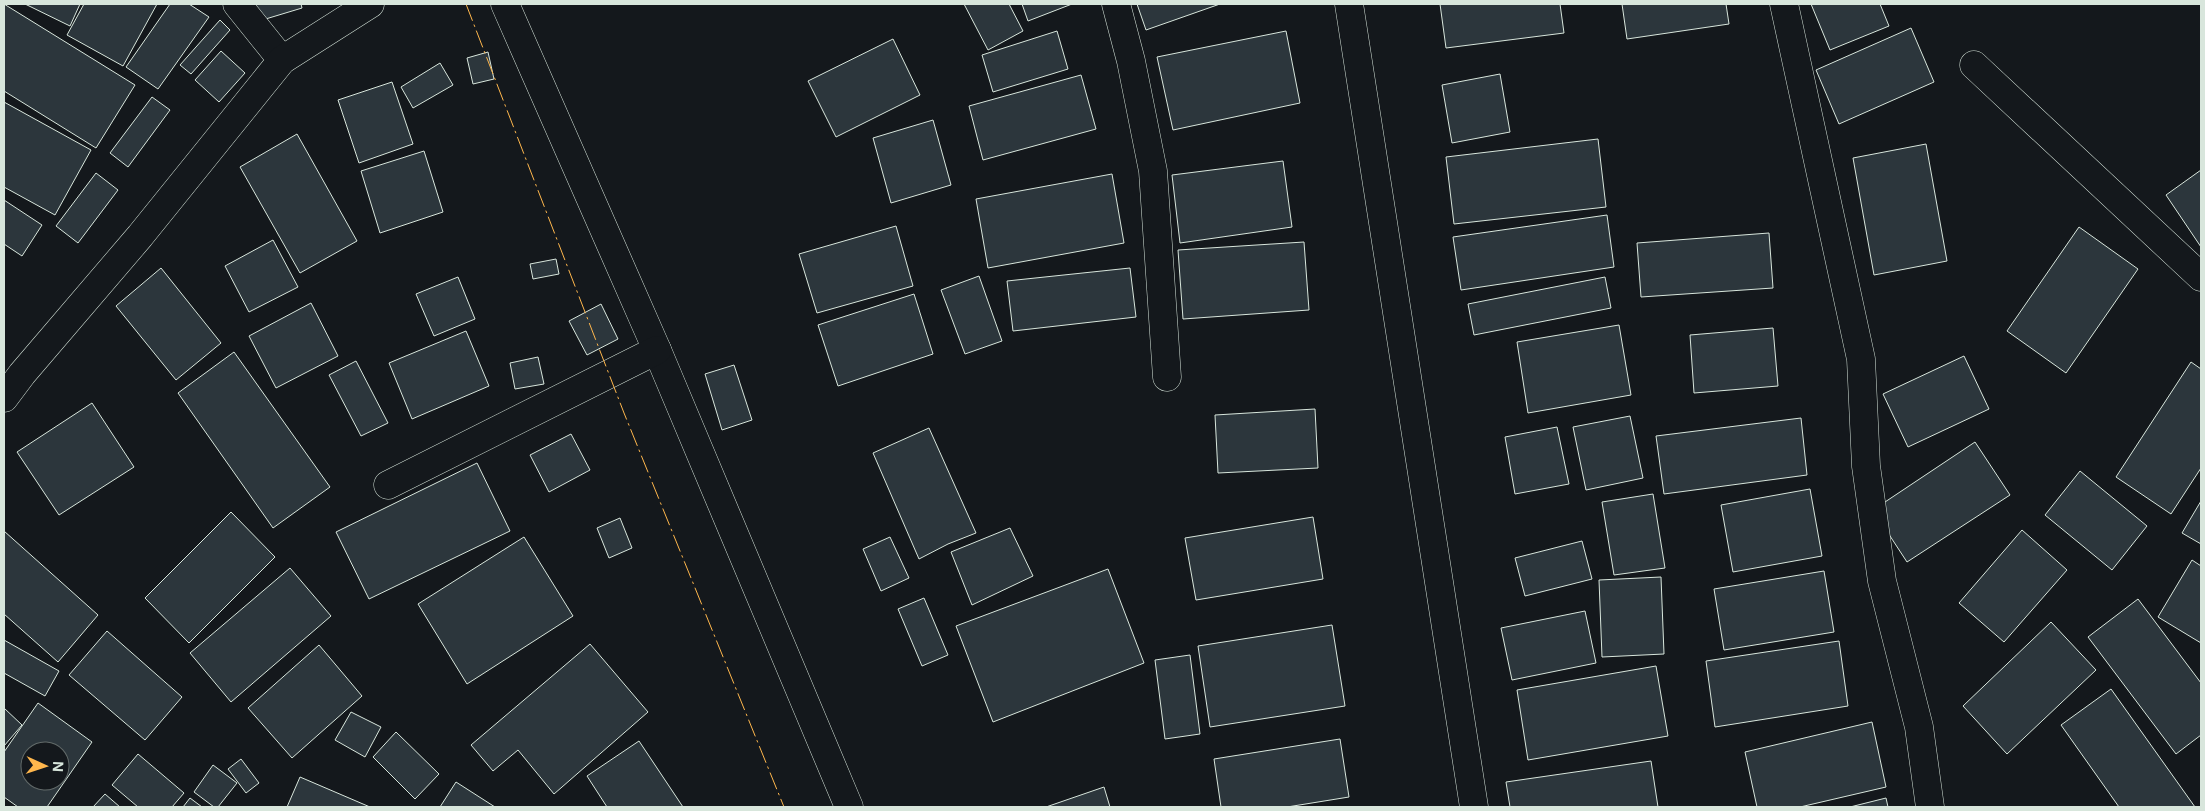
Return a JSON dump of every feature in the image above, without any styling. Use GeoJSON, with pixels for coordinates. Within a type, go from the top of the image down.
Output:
{"type":"FeatureCollection","features":[{"type":"Feature","properties":{"kind":"street"},"geometry":{"type":"LineString","coordinates":[[237,4],[282,60]]}},
{"type":"Feature","properties":{"kind":"street"},"geometry":{"type":"LineString","coordinates":[[4,398],[22,374],[140,236],[282,60],[370,4]]}},
{"type":"Feature","properties":{"kind":"street"},"geometry":{"type":"LineString","coordinates":[[505,4],[657,350],[849,807]]}},
{"type":"Feature","properties":{"kind":"street"},"geometry":{"type":"LineString","coordinates":[[1116,4],[1131,62],[1153,171],[1167,377]]}},
{"type":"Feature","properties":{"kind":"street"},"geometry":{"type":"LineString","coordinates":[[1349,4],[1474,807]]}},
{"type":"Feature","properties":{"kind":"street"},"geometry":{"type":"LineString","coordinates":[[1784,4],[1861,359],[1866,466],[1882,581],[1919,727],[1930,807]]}},
{"type":"Feature","properties":{"kind":"street"},"geometry":{"type":"LineString","coordinates":[[1974,65],[2201,276]]}},
{"type":"Feature","properties":{"kind":"street"},"geometry":{"type":"LineString","coordinates":[[388,485],[657,350]]}},
{"type":"Feature","properties":{"kind":"building"},"geometry":{"type":"Polygon","coordinates":[[[4,4],[135,85],[96,148],[4,91],[4,4]]]}},
{"type":"Feature","properties":{"kind":"building"},"geometry":{"type":"Polygon","coordinates":[[[25,4],[80,4],[70,26],[25,4]]]}},
{"type":"Feature","properties":{"kind":"building"},"geometry":{"type":"Polygon","coordinates":[[[84,4],[157,4],[123,66],[67,35],[84,4]]]}},
{"type":"Feature","properties":{"kind":"building"},"geometry":{"type":"Polygon","coordinates":[[[170,4],[189,4],[209,17],[158,89],[126,67],[170,4]]]}},
{"type":"Feature","properties":{"kind":"building"},"geometry":{"type":"Polygon","coordinates":[[[253,4],[301,4],[302,8],[259,21],[253,4]]]}},
{"type":"Feature","properties":{"kind":"building"},"geometry":{"type":"Polygon","coordinates":[[[964,4],[1009,4],[1023,31],[988,50],[964,4]]]}},
{"type":"Feature","properties":{"kind":"building"},"geometry":{"type":"Polygon","coordinates":[[[1022,4],[1072,4],[1028,21],[1022,4]]]}},
{"type":"Feature","properties":{"kind":"building"},"geometry":{"type":"Polygon","coordinates":[[[1137,4],[1220,4],[1146,30],[1137,4]]]}},
{"type":"Feature","properties":{"kind":"building"},"geometry":{"type":"Polygon","coordinates":[[[1440,4],[1560,4],[1564,33],[1446,48],[1440,4]]]}},
{"type":"Feature","properties":{"kind":"building"},"geometry":{"type":"Polygon","coordinates":[[[1622,4],[1726,4],[1729,24],[1627,39],[1622,4]]]}},
{"type":"Feature","properties":{"kind":"building"},"geometry":{"type":"Polygon","coordinates":[[[1811,4],[1880,4],[1889,26],[1830,50],[1811,4]]]}},
{"type":"Feature","properties":{"kind":"building"},"geometry":{"type":"Polygon","coordinates":[[[220,20],[230,30],[191,74],[180,65],[220,20]]]}},
{"type":"Feature","properties":{"kind":"building"},"geometry":{"type":"Polygon","coordinates":[[[1911,28],[1934,82],[1839,124],[1816,70],[1911,28]]]}},
{"type":"Feature","properties":{"kind":"building"},"geometry":{"type":"Polygon","coordinates":[[[1057,31],[1068,69],[993,92],[982,55],[1057,31]]]}},
{"type":"Feature","properties":{"kind":"building"},"geometry":{"type":"Polygon","coordinates":[[[1286,31],[1300,103],[1173,130],[1157,57],[1286,31]]]}},
{"type":"Feature","properties":{"kind":"building"},"geometry":{"type":"Polygon","coordinates":[[[893,39],[920,95],[836,137],[808,81],[893,39]]]}},
{"type":"Feature","properties":{"kind":"building"},"geometry":{"type":"Polygon","coordinates":[[[221,51],[245,73],[219,102],[195,80],[221,51]]]}},
{"type":"Feature","properties":{"kind":"building"},"geometry":{"type":"Polygon","coordinates":[[[488,52],[494,79],[473,84],[467,58],[488,52]]]}},
{"type":"Feature","properties":{"kind":"building"},"geometry":{"type":"Polygon","coordinates":[[[440,63],[453,85],[413,108],[401,87],[440,63]]]}},
{"type":"Feature","properties":{"kind":"building"},"geometry":{"type":"Polygon","coordinates":[[[1500,74],[1510,132],[1452,143],[1442,85],[1500,74]]]}},
{"type":"Feature","properties":{"kind":"building"},"geometry":{"type":"Polygon","coordinates":[[[1081,75],[1096,129],[983,160],[969,106],[1081,75]]]}},
{"type":"Feature","properties":{"kind":"building"},"geometry":{"type":"Polygon","coordinates":[[[392,82],[413,144],[359,163],[338,100],[392,82]]]}},
{"type":"Feature","properties":{"kind":"building"},"geometry":{"type":"Polygon","coordinates":[[[152,97],[170,110],[128,167],[110,153],[152,97]]]}},
{"type":"Feature","properties":{"kind":"building"},"geometry":{"type":"Polygon","coordinates":[[[4,102],[91,150],[55,215],[4,187],[4,102]]]}},
{"type":"Feature","properties":{"kind":"building"},"geometry":{"type":"Polygon","coordinates":[[[933,120],[951,185],[891,203],[873,138],[933,120]]]}},
{"type":"Feature","properties":{"kind":"building"},"geometry":{"type":"Polygon","coordinates":[[[297,134],[357,241],[300,273],[240,167],[297,134]]]}},
{"type":"Feature","properties":{"kind":"building"},"geometry":{"type":"Polygon","coordinates":[[[1598,139],[1606,207],[1454,224],[1446,157],[1598,139]]]}},
{"type":"Feature","properties":{"kind":"building"},"geometry":{"type":"Polygon","coordinates":[[[1926,144],[1947,261],[1874,275],[1853,158],[1926,144]]]}},
{"type":"Feature","properties":{"kind":"building"},"geometry":{"type":"Polygon","coordinates":[[[424,151],[443,212],[380,233],[361,171],[424,151]]]}},
{"type":"Feature","properties":{"kind":"building"},"geometry":{"type":"Polygon","coordinates":[[[1283,161],[1292,227],[1180,243],[1172,175],[1283,161]]]}},
{"type":"Feature","properties":{"kind":"building"},"geometry":{"type":"Polygon","coordinates":[[[2201,170],[2201,247],[2166,195],[2201,170]]]}},
{"type":"Feature","properties":{"kind":"building"},"geometry":{"type":"Polygon","coordinates":[[[96,173],[118,190],[78,243],[56,226],[96,173]]]}},
{"type":"Feature","properties":{"kind":"building"},"geometry":{"type":"Polygon","coordinates":[[[1112,174],[1124,243],[988,268],[976,199],[1112,174]]]}},
{"type":"Feature","properties":{"kind":"building"},"geometry":{"type":"Polygon","coordinates":[[[4,200],[42,225],[22,256],[4,244],[4,200]]]}},
{"type":"Feature","properties":{"kind":"building"},"geometry":{"type":"Polygon","coordinates":[[[1607,215],[1614,267],[1461,290],[1453,237],[1607,215]]]}},
{"type":"Feature","properties":{"kind":"building"},"geometry":{"type":"Polygon","coordinates":[[[896,226],[913,286],[817,313],[799,254],[896,226]]]}},
{"type":"Feature","properties":{"kind":"building"},"geometry":{"type":"Polygon","coordinates":[[[2079,227],[2138,269],[2066,373],[2007,331],[2079,227]]]}},
{"type":"Feature","properties":{"kind":"building"},"geometry":{"type":"Polygon","coordinates":[[[1769,233],[1773,288],[1641,297],[1637,243],[1769,233]]]}},
{"type":"Feature","properties":{"kind":"building"},"geometry":{"type":"Polygon","coordinates":[[[273,240],[298,287],[249,312],[225,266],[273,240]]]}},
{"type":"Feature","properties":{"kind":"building"},"geometry":{"type":"Polygon","coordinates":[[[1304,242],[1309,310],[1183,319],[1178,250],[1304,242]]]}},
{"type":"Feature","properties":{"kind":"building"},"geometry":{"type":"Polygon","coordinates":[[[556,259],[559,274],[533,279],[530,264],[556,259]]]}},
{"type":"Feature","properties":{"kind":"building"},"geometry":{"type":"Polygon","coordinates":[[[161,268],[221,343],[176,380],[116,306],[161,268]]]}},
{"type":"Feature","properties":{"kind":"building"},"geometry":{"type":"Polygon","coordinates":[[[1130,268],[1136,317],[1013,331],[1007,281],[1130,268]]]}},
{"type":"Feature","properties":{"kind":"building"},"geometry":{"type":"Polygon","coordinates":[[[979,276],[1002,341],[965,354],[941,290],[979,276]]]}},
{"type":"Feature","properties":{"kind":"building"},"geometry":{"type":"Polygon","coordinates":[[[458,277],[475,319],[434,336],[416,294],[458,277]]]}},
{"type":"Feature","properties":{"kind":"building"},"geometry":{"type":"Polygon","coordinates":[[[1605,277],[1611,308],[1474,335],[1468,304],[1605,277]]]}},
{"type":"Feature","properties":{"kind":"building"},"geometry":{"type":"Polygon","coordinates":[[[914,294],[933,354],[838,386],[818,325],[914,294]]]}},
{"type":"Feature","properties":{"kind":"building"},"geometry":{"type":"Polygon","coordinates":[[[311,303],[338,356],[276,388],[249,336],[311,303]]]}},
{"type":"Feature","properties":{"kind":"building"},"geometry":{"type":"Polygon","coordinates":[[[601,304],[618,339],[587,355],[569,321],[601,304]]]}},
{"type":"Feature","properties":{"kind":"building"},"geometry":{"type":"Polygon","coordinates":[[[1619,325],[1631,395],[1528,413],[1517,342],[1619,325]]]}},
{"type":"Feature","properties":{"kind":"building"},"geometry":{"type":"Polygon","coordinates":[[[1773,328],[1778,386],[1694,393],[1690,335],[1773,328]]]}},
{"type":"Feature","properties":{"kind":"building"},"geometry":{"type":"Polygon","coordinates":[[[466,331],[489,386],[412,419],[389,363],[466,331]]]}},
{"type":"Feature","properties":{"kind":"building"},"geometry":{"type":"Polygon","coordinates":[[[234,352],[330,487],[273,528],[178,393],[234,352]]]}},
{"type":"Feature","properties":{"kind":"building"},"geometry":{"type":"Polygon","coordinates":[[[1964,356],[1989,409],[1908,447],[1883,394],[1964,356]]]}},
{"type":"Feature","properties":{"kind":"building"},"geometry":{"type":"Polygon","coordinates":[[[538,357],[544,384],[515,389],[510,363],[538,357]]]}},
{"type":"Feature","properties":{"kind":"building"},"geometry":{"type":"Polygon","coordinates":[[[356,361],[388,423],[361,436],[329,375],[356,361]]]}},
{"type":"Feature","properties":{"kind":"building"},"geometry":{"type":"Polygon","coordinates":[[[2191,362],[2201,369],[2201,468],[2171,514],[2116,477],[2191,362]]]}},
{"type":"Feature","properties":{"kind":"building"},"geometry":{"type":"Polygon","coordinates":[[[734,365],[752,420],[722,430],[705,374],[734,365]]]}},
{"type":"Feature","properties":{"kind":"building"},"geometry":{"type":"Polygon","coordinates":[[[92,403],[134,467],[59,515],[17,452],[92,403]]]}},
{"type":"Feature","properties":{"kind":"building"},"geometry":{"type":"Polygon","coordinates":[[[1315,409],[1318,468],[1218,473],[1215,415],[1315,409]]]}},
{"type":"Feature","properties":{"kind":"building"},"geometry":{"type":"Polygon","coordinates":[[[1630,416],[1643,478],[1586,490],[1573,427],[1630,416]]]}},
{"type":"Feature","properties":{"kind":"building"},"geometry":{"type":"Polygon","coordinates":[[[1801,418],[1807,475],[1664,494],[1656,436],[1801,418]]]}},
{"type":"Feature","properties":{"kind":"building"},"geometry":{"type":"Polygon","coordinates":[[[1557,427],[1569,484],[1515,494],[1505,437],[1557,427]]]}},
{"type":"Feature","properties":{"kind":"building"},"geometry":{"type":"Polygon","coordinates":[[[929,428],[976,533],[948,544],[919,559],[873,453],[929,428]]]}},
{"type":"Feature","properties":{"kind":"building"},"geometry":{"type":"Polygon","coordinates":[[[571,434],[590,470],[549,492],[530,455],[571,434]]]}},
{"type":"Feature","properties":{"kind":"building"},"geometry":{"type":"Polygon","coordinates":[[[1975,442],[2010,495],[1907,562],[1873,510],[1975,442]]]}},
{"type":"Feature","properties":{"kind":"building"},"geometry":{"type":"Polygon","coordinates":[[[477,463],[510,531],[369,599],[336,532],[477,463]]]}},
{"type":"Feature","properties":{"kind":"building"},"geometry":{"type":"Polygon","coordinates":[[[2080,471],[2147,526],[2112,570],[2045,515],[2080,471]]]}},
{"type":"Feature","properties":{"kind":"building"},"geometry":{"type":"Polygon","coordinates":[[[1810,489],[1822,556],[1733,572],[1721,505],[1810,489]]]}},
{"type":"Feature","properties":{"kind":"building"},"geometry":{"type":"Polygon","coordinates":[[[1653,494],[1665,568],[1614,575],[1602,502],[1653,494]]]}},
{"type":"Feature","properties":{"kind":"building"},"geometry":{"type":"Polygon","coordinates":[[[2201,501],[2201,544],[2182,533],[2201,501]]]}},
{"type":"Feature","properties":{"kind":"building"},"geometry":{"type":"Polygon","coordinates":[[[231,512],[275,557],[189,643],[145,598],[231,512]]]}},
{"type":"Feature","properties":{"kind":"building"},"geometry":{"type":"Polygon","coordinates":[[[1313,517],[1323,579],[1196,600],[1185,538],[1313,517]]]}},
{"type":"Feature","properties":{"kind":"building"},"geometry":{"type":"Polygon","coordinates":[[[620,518],[632,548],[609,558],[597,528],[620,518]]]}},
{"type":"Feature","properties":{"kind":"building"},"geometry":{"type":"Polygon","coordinates":[[[1010,528],[1033,576],[972,605],[951,552],[1010,528]]]}},
{"type":"Feature","properties":{"kind":"building"},"geometry":{"type":"Polygon","coordinates":[[[2022,530],[2067,570],[2004,642],[1959,603],[2022,530]]]}},
{"type":"Feature","properties":{"kind":"building"},"geometry":{"type":"Polygon","coordinates":[[[4,531],[98,615],[58,662],[4,614],[4,531]]]}},
{"type":"Feature","properties":{"kind":"building"},"geometry":{"type":"Polygon","coordinates":[[[524,537],[573,616],[467,684],[418,604],[524,537]]]}},
{"type":"Feature","properties":{"kind":"building"},"geometry":{"type":"Polygon","coordinates":[[[890,537],[909,578],[881,591],[863,549],[890,537]]]}},
{"type":"Feature","properties":{"kind":"building"},"geometry":{"type":"Polygon","coordinates":[[[1582,541],[1592,579],[1525,596],[1515,558],[1582,541]]]}},
{"type":"Feature","properties":{"kind":"building"},"geometry":{"type":"Polygon","coordinates":[[[2192,560],[2201,566],[2201,643],[2158,617],[2192,560]]]}},
{"type":"Feature","properties":{"kind":"building"},"geometry":{"type":"Polygon","coordinates":[[[290,568],[331,616],[231,702],[190,653],[290,568]]]}},
{"type":"Feature","properties":{"kind":"building"},"geometry":{"type":"Polygon","coordinates":[[[1108,569],[1144,663],[993,722],[956,626],[1108,569]]]}},
{"type":"Feature","properties":{"kind":"building"},"geometry":{"type":"Polygon","coordinates":[[[1824,571],[1834,632],[1724,650],[1714,589],[1824,571]]]}},
{"type":"Feature","properties":{"kind":"building"},"geometry":{"type":"Polygon","coordinates":[[[1661,577],[1664,654],[1602,657],[1599,580],[1661,577]]]}},
{"type":"Feature","properties":{"kind":"building"},"geometry":{"type":"Polygon","coordinates":[[[924,598],[948,655],[922,666],[898,609],[924,598]]]}},
{"type":"Feature","properties":{"kind":"building"},"geometry":{"type":"Polygon","coordinates":[[[2138,599],[2201,683],[2201,735],[2176,754],[2088,637],[2138,599]]]}},
{"type":"Feature","properties":{"kind":"building"},"geometry":{"type":"Polygon","coordinates":[[[1585,611],[1596,663],[1512,680],[1501,628],[1585,611]]]}},
{"type":"Feature","properties":{"kind":"building"},"geometry":{"type":"Polygon","coordinates":[[[2051,622],[2096,670],[2007,754],[1963,706],[2051,622]]]}},
{"type":"Feature","properties":{"kind":"building"},"geometry":{"type":"Polygon","coordinates":[[[1332,625],[1345,706],[1210,727],[1198,646],[1332,625]]]}},
{"type":"Feature","properties":{"kind":"building"},"geometry":{"type":"Polygon","coordinates":[[[107,631],[182,697],[145,740],[69,675],[107,631]]]}},
{"type":"Feature","properties":{"kind":"building"},"geometry":{"type":"Polygon","coordinates":[[[4,640],[59,671],[45,696],[4,673],[4,640]]]}},
{"type":"Feature","properties":{"kind":"building"},"geometry":{"type":"Polygon","coordinates":[[[1839,641],[1848,706],[1715,727],[1706,661],[1839,641]]]}},
{"type":"Feature","properties":{"kind":"building"},"geometry":{"type":"Polygon","coordinates":[[[590,644],[648,712],[554,794],[518,750],[493,771],[471,745],[590,644]]]}},
{"type":"Feature","properties":{"kind":"building"},"geometry":{"type":"Polygon","coordinates":[[[319,645],[362,696],[292,758],[248,708],[319,645]]]}},
{"type":"Feature","properties":{"kind":"building"},"geometry":{"type":"Polygon","coordinates":[[[1190,655],[1200,734],[1165,739],[1155,660],[1190,655]]]}},
{"type":"Feature","properties":{"kind":"building"},"geometry":{"type":"Polygon","coordinates":[[[1656,666],[1668,736],[1528,760],[1517,690],[1656,666]]]}},
{"type":"Feature","properties":{"kind":"building"},"geometry":{"type":"Polygon","coordinates":[[[2111,689],[2195,807],[2119,807],[2061,725],[2111,689]]]}},
{"type":"Feature","properties":{"kind":"building"},"geometry":{"type":"Polygon","coordinates":[[[38,703],[92,742],[70,774],[70,741],[20,741],[20,791],[58,791],[47,807],[18,807],[4,797],[4,752],[38,703]]]}},
{"type":"Feature","properties":{"kind":"building"},"geometry":{"type":"Polygon","coordinates":[[[4,708],[22,725],[4,746],[4,708]]]}},
{"type":"Feature","properties":{"kind":"building"},"geometry":{"type":"Polygon","coordinates":[[[351,712],[381,727],[365,757],[335,740],[351,712]]]}},
{"type":"Feature","properties":{"kind":"building"},"geometry":{"type":"Polygon","coordinates":[[[1872,722],[1886,787],[1800,807],[1757,807],[1745,752],[1872,722]]]}},
{"type":"Feature","properties":{"kind":"building"},"geometry":{"type":"Polygon","coordinates":[[[396,732],[439,774],[415,799],[373,757],[396,732]]]}},
{"type":"Feature","properties":{"kind":"building"},"geometry":{"type":"Polygon","coordinates":[[[1340,739],[1349,797],[1287,807],[1221,807],[1214,759],[1340,739]]]}},
{"type":"Feature","properties":{"kind":"building"},"geometry":{"type":"Polygon","coordinates":[[[639,741],[683,807],[607,807],[587,776],[639,741]]]}},
{"type":"Feature","properties":{"kind":"building"},"geometry":{"type":"Polygon","coordinates":[[[138,754],[184,793],[172,807],[138,807],[112,785],[138,754]]]}},
{"type":"Feature","properties":{"kind":"building"},"geometry":{"type":"Polygon","coordinates":[[[241,759],[259,783],[246,793],[228,769],[241,759]]]}},
{"type":"Feature","properties":{"kind":"building"},"geometry":{"type":"Polygon","coordinates":[[[1651,761],[1658,807],[1510,807],[1506,782],[1651,761]]]}},
{"type":"Feature","properties":{"kind":"building"},"geometry":{"type":"Polygon","coordinates":[[[213,765],[237,783],[218,807],[214,807],[194,792],[213,765]]]}},
{"type":"Feature","properties":{"kind":"building"},"geometry":{"type":"Polygon","coordinates":[[[300,777],[370,807],[287,807],[300,777]]]}},
{"type":"Feature","properties":{"kind":"building"},"geometry":{"type":"Polygon","coordinates":[[[456,782],[495,807],[440,807],[456,782]]]}},
{"type":"Feature","properties":{"kind":"building"},"geometry":{"type":"Polygon","coordinates":[[[1104,787],[1110,807],[1046,807],[1104,787]]]}},
{"type":"Feature","properties":{"kind":"building"},"geometry":{"type":"Polygon","coordinates":[[[105,794],[120,807],[93,807],[105,794]]]}},
{"type":"Feature","properties":{"kind":"building"},"geometry":{"type":"Polygon","coordinates":[[[190,798],[202,807],[183,807],[190,798]]]}},
{"type":"Feature","properties":{"kind":"building"},"geometry":{"type":"Polygon","coordinates":[[[1886,798],[1888,807],[1850,807],[1886,798]]]}},
{"type":"Feature","properties":{"kind":"power"},"geometry":{"type":"LineString","coordinates":[[466,4],[624,413],[784,807]]}}]}
